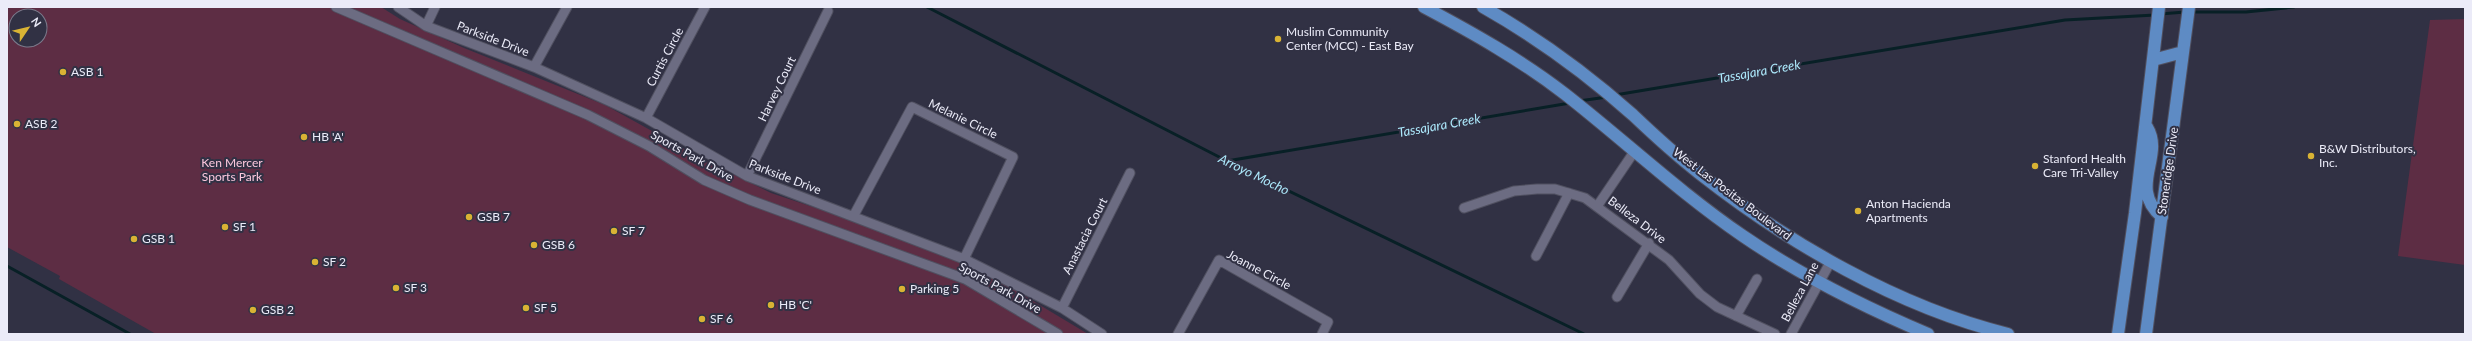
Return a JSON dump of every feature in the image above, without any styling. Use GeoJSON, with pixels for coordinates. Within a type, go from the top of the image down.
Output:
{"type":"FeatureCollection","features":[{"type":"Feature","properties":{"kind":"main road","name":"West Las Positas Boulevard"},"geometry":{"type":"LineString","coordinates":[[1424,7],[1505,51],[1565,94],[1634,152],[1743,237],[1819,281],[1877,312],[1928,334]]}},
{"type":"Feature","properties":{"kind":"main road","name":"West Las Positas Boulevard"},"geometry":{"type":"LineString","coordinates":[[1483,7],[1539,41],[1607,93],[1699,173],[1759,217],[1831,261],[1889,290],[1982,328],[2008,334]]}},
{"type":"Feature","properties":{"kind":"main road"},"geometry":{"type":"LineString","coordinates":[[2118,334],[2135,213],[2144,122],[2159,7]]}},
{"type":"Feature","properties":{"kind":"main road","name":"Stoneridge Drive"},"geometry":{"type":"LineString","coordinates":[[2146,334],[2190,7]]}},
{"type":"Feature","properties":{"kind":"main road"},"geometry":{"type":"LineString","coordinates":[[2153,60],[2184,52]]}},
{"type":"Feature","properties":{"kind":"main road"},"geometry":{"type":"LineString","coordinates":[[2144,122],[2148,130],[2151,149],[2147,198],[2150,204],[2162,217]]}},
{"type":"Feature","properties":{"kind":"street","name":"Sports Park Drive"},"geometry":{"type":"LineString","coordinates":[[336,7],[588,115],[649,146],[704,180],[750,200],[965,279],[1058,334]]}},
{"type":"Feature","properties":{"kind":"street","name":"Parkside Drive"},"geometry":{"type":"LineString","coordinates":[[398,7],[426,26],[534,67],[646,118],[747,176],[854,215],[964,259],[1062,308],[1102,334]]}},
{"type":"Feature","properties":{"kind":"street"},"geometry":{"type":"LineString","coordinates":[[426,26],[436,7]]}},
{"type":"Feature","properties":{"kind":"street"},"geometry":{"type":"LineString","coordinates":[[534,67],[567,7]]}},
{"type":"Feature","properties":{"kind":"street","name":"Curtis Circle"},"geometry":{"type":"LineString","coordinates":[[646,118],[705,7]]}},
{"type":"Feature","properties":{"kind":"street","name":"Harvey Court"},"geometry":{"type":"LineString","coordinates":[[747,176],[828,11]]}},
{"type":"Feature","properties":{"kind":"street","name":"Melanie Circle"},"geometry":{"type":"LineString","coordinates":[[854,215],[912,107],[1013,157],[964,259]]}},
{"type":"Feature","properties":{"kind":"street"},"geometry":{"type":"LineString","coordinates":[[1598,205],[1634,152]]}},
{"type":"Feature","properties":{"kind":"street","name":"Anastacia Court"},"geometry":{"type":"LineString","coordinates":[[1062,308],[1130,173]]}},
{"type":"Feature","properties":{"kind":"street","name":"Belleza Drive"},"geometry":{"type":"LineString","coordinates":[[1464,208],[1514,191],[1538,189],[1569,193],[1585,198],[1598,205],[1649,243],[1669,260],[1700,294],[1736,316],[1775,334]]}},
{"type":"Feature","properties":{"kind":"street"},"geometry":{"type":"LineString","coordinates":[[1536,256],[1569,193]]}},
{"type":"Feature","properties":{"kind":"street"},"geometry":{"type":"LineString","coordinates":[[1617,296],[1649,243]]}},
{"type":"Feature","properties":{"kind":"street","name":"Joanne Circle"},"geometry":{"type":"LineString","coordinates":[[1178,334],[1219,260],[1328,322],[1322,334]]}},
{"type":"Feature","properties":{"kind":"street","name":"Belleza Lane"},"geometry":{"type":"LineString","coordinates":[[1791,334],[1831,261]]}},
{"type":"Feature","properties":{"kind":"street"},"geometry":{"type":"LineString","coordinates":[[1736,316],[1757,279]]}},
{"type":"Feature","properties":{"kind":"green space","name":"Ken Mercer Sports Park"},"geometry":{"type":"Polygon","coordinates":[[[7,7],[381,7],[400,19],[464,48],[605,105],[708,162],[771,193],[822,210],[965,264],[1000,281],[1088,334],[156,334],[59,279],[60,276],[7,247],[7,7]]]}},
{"type":"Feature","properties":{"kind":"green space"},"geometry":{"type":"Polygon","coordinates":[[[2465,19],[2465,265],[2398,256],[2430,20],[2465,19]]]}},
{"type":"Feature","properties":{"kind":"waterway","name":"Arroyo Mocho"},"geometry":{"type":"LineString","coordinates":[[927,7],[1227,161],[1584,334]]}},
{"type":"Feature","properties":{"kind":"waterway","name":"Tassajara Creek"},"geometry":{"type":"LineString","coordinates":[[2192,12],[2246,12],[2294,7]]}},
{"type":"Feature","properties":{"kind":"waterway","name":"Tassajara Creek"},"geometry":{"type":"LineString","coordinates":[[2160,14],[2185,12]]}},
{"type":"Feature","properties":{"kind":"waterway","name":"Tassajara Creek"},"geometry":{"type":"LineString","coordinates":[[1615,95],[2065,20],[2155,15]]}},
{"type":"Feature","properties":{"kind":"waterway","name":"Tassajara Creek"},"geometry":{"type":"LineString","coordinates":[[1579,101],[1607,97]]}},
{"type":"Feature","properties":{"kind":"waterway","name":"Tassajara Creek"},"geometry":{"type":"LineString","coordinates":[[1227,161],[1570,103]]}},
{"type":"Feature","properties":{"kind":"waterway"},"geometry":{"type":"LineString","coordinates":[[7,266],[130,334]]}},
{"type":"Feature","properties":{"kind":"place","name":"Muslim Community Center (MCC) - East Bay"},"geometry":{"type":"Point","coordinates":[1278,39]}},
{"type":"Feature","properties":{"kind":"place","name":"ASB 1"},"geometry":{"type":"Point","coordinates":[63,72]}},
{"type":"Feature","properties":{"kind":"place","name":"ASB 2"},"geometry":{"type":"Point","coordinates":[17,124]}},
{"type":"Feature","properties":{"kind":"place","name":"HB 'A'"},"geometry":{"type":"Point","coordinates":[304,137]}},
{"type":"Feature","properties":{"kind":"place","name":"B&W Distributors, Inc."},"geometry":{"type":"Point","coordinates":[2311,156]}},
{"type":"Feature","properties":{"kind":"place","name":"Stanford Health Care Tri-Valley"},"geometry":{"type":"Point","coordinates":[2035,166]}},
{"type":"Feature","properties":{"kind":"place","name":"Anton Hacienda Apartments"},"geometry":{"type":"Point","coordinates":[1858,211]}},
{"type":"Feature","properties":{"kind":"place","name":"GSB 7"},"geometry":{"type":"Point","coordinates":[469,217]}},
{"type":"Feature","properties":{"kind":"place","name":"SF 1"},"geometry":{"type":"Point","coordinates":[225,227]}},
{"type":"Feature","properties":{"kind":"place","name":"SF 7"},"geometry":{"type":"Point","coordinates":[614,231]}},
{"type":"Feature","properties":{"kind":"place","name":"GSB 1"},"geometry":{"type":"Point","coordinates":[134,239]}},
{"type":"Feature","properties":{"kind":"place","name":"GSB 6"},"geometry":{"type":"Point","coordinates":[534,245]}},
{"type":"Feature","properties":{"kind":"place","name":"SF 2"},"geometry":{"type":"Point","coordinates":[315,262]}},
{"type":"Feature","properties":{"kind":"place","name":"SF 3"},"geometry":{"type":"Point","coordinates":[396,288]}},
{"type":"Feature","properties":{"kind":"place","name":"Parking 5"},"geometry":{"type":"Point","coordinates":[902,289]}},
{"type":"Feature","properties":{"kind":"place","name":"HB 'C'"},"geometry":{"type":"Point","coordinates":[771,305]}},
{"type":"Feature","properties":{"kind":"place","name":"SF 5"},"geometry":{"type":"Point","coordinates":[526,308]}},
{"type":"Feature","properties":{"kind":"place","name":"GSB 2"},"geometry":{"type":"Point","coordinates":[253,310]}},
{"type":"Feature","properties":{"kind":"place","name":"SF 6"},"geometry":{"type":"Point","coordinates":[702,319]}}]}
